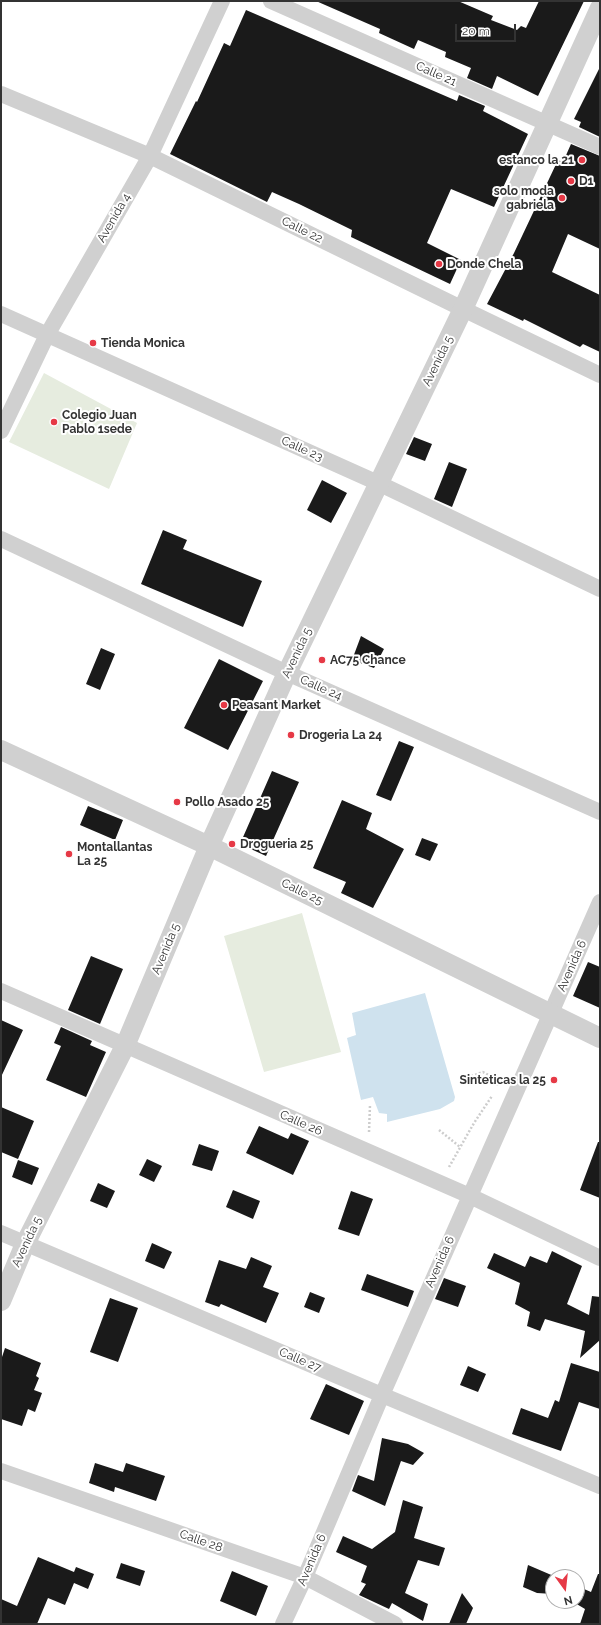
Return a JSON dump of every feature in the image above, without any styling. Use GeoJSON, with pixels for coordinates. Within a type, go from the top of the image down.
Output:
{"type":"FeatureCollection","features":[{"type":"Feature","properties":{"kind":"street","name":"Avenida 4"},"geometry":{"type":"LineString","coordinates":[[1,432],[47,335],[150,156],[222,1]]}},
{"type":"Feature","properties":{"kind":"street","name":"Calle 21"},"geometry":{"type":"LineString","coordinates":[[271,1],[600,147]]}},
{"type":"Feature","properties":{"kind":"street","name":"Avenida 5"},"geometry":{"type":"LineString","coordinates":[[1,1302],[25,1244],[125,1046],[209,846],[287,673],[463,310],[600,8]]}},
{"type":"Feature","properties":{"kind":"street","name":"Calle 22"},"geometry":{"type":"LineString","coordinates":[[1,94],[150,156],[463,310],[600,375]]}},
{"type":"Feature","properties":{"kind":"street","name":"Calle 23"},"geometry":{"type":"LineString","coordinates":[[1,314],[378,483],[600,589]]}},
{"type":"Feature","properties":{"kind":"street","name":"Calle 24"},"geometry":{"type":"LineString","coordinates":[[1,539],[287,673],[600,812]]}},
{"type":"Feature","properties":{"kind":"street","name":"Calle 25"},"geometry":{"type":"LineString","coordinates":[[1,750],[209,846],[600,1038]]}},
{"type":"Feature","properties":{"kind":"street","name":"Avenida 6"},"geometry":{"type":"LineString","coordinates":[[283,1624],[305,1577],[382,1395],[600,902]]}},
{"type":"Feature","properties":{"kind":"street","name":"Calle 26"},"geometry":{"type":"LineString","coordinates":[[1,990],[125,1046],[470,1196],[600,1258]]}},
{"type":"Feature","properties":{"kind":"street","name":"Calle 27"},"geometry":{"type":"LineString","coordinates":[[1,1233],[600,1486]]}},
{"type":"Feature","properties":{"kind":"street","name":"Calle 28"},"geometry":{"type":"LineString","coordinates":[[1,1471],[305,1577],[395,1624]]}},
{"type":"Feature","properties":{"kind":"path"},"geometry":{"type":"LineString","coordinates":[[460,1080],[483,1072],[496,1079],[498,1089]]}},
{"type":"Feature","properties":{"kind":"path"},"geometry":{"type":"LineString","coordinates":[[440,1183],[474,1123],[494,1094]]}},
{"type":"Feature","properties":{"kind":"path"},"geometry":{"type":"LineString","coordinates":[[369,1152],[370,1104]]}},
{"type":"Feature","properties":{"kind":"path"},"geometry":{"type":"LineString","coordinates":[[439,1130],[460,1147]]}},
{"type":"Feature","properties":{"kind":"shaded area"},"geometry":{"type":"Polygon","coordinates":[[[44,373],[137,423],[109,489],[9,442],[44,373]]]}},
{"type":"Feature","properties":{"kind":"shaded area"},"geometry":{"type":"Polygon","coordinates":[[[302,913],[341,1052],[264,1072],[224,936],[302,913]]]}},
{"type":"Feature","properties":{"kind":"water"},"geometry":{"type":"Polygon","coordinates":[[[425,993],[455,1097],[454,1101],[440,1109],[387,1122],[387,1114],[379,1113],[373,1097],[361,1100],[347,1038],[356,1035],[352,1013],[425,993]]]}},
{"type":"Feature","properties":{"kind":"building"},"geometry":{"type":"Polygon","coordinates":[[[316,1],[458,1],[493,16],[491,20],[517,30],[521,26],[526,28],[539,1],[584,1],[538,96],[497,76],[492,89],[467,78],[471,68],[445,57],[446,52],[418,40],[414,49],[379,33],[380,29],[316,1]]]}},
{"type":"Feature","properties":{"kind":"building"},"geometry":{"type":"Polygon","coordinates":[[[246,10],[457,101],[459,95],[485,106],[483,111],[528,134],[494,207],[451,189],[427,243],[461,260],[450,284],[351,237],[352,230],[299,204],[272,192],[267,202],[170,154],[196,101],[197,102],[224,43],[230,46],[246,10]]]}},
{"type":"Feature","properties":{"kind":"building"},"geometry":{"type":"Polygon","coordinates":[[[600,67],[600,137],[579,127],[581,122],[574,119],[600,67]]]}},
{"type":"Feature","properties":{"kind":"building"},"geometry":{"type":"Polygon","coordinates":[[[571,144],[600,156],[600,249],[568,234],[552,272],[600,295],[600,352],[583,344],[580,347],[524,319],[523,321],[487,304],[514,253],[558,160],[563,162],[571,144]]]}},
{"type":"Feature","properties":{"kind":"building"},"geometry":{"type":"Polygon","coordinates":[[[414,437],[432,444],[425,461],[406,454],[414,437]]]}},
{"type":"Feature","properties":{"kind":"building"},"geometry":{"type":"Polygon","coordinates":[[[449,462],[467,469],[452,507],[434,499],[449,462]]]}},
{"type":"Feature","properties":{"kind":"building"},"geometry":{"type":"Polygon","coordinates":[[[322,480],[347,493],[331,523],[307,510],[322,480]]]}},
{"type":"Feature","properties":{"kind":"building"},"geometry":{"type":"Polygon","coordinates":[[[163,530],[187,540],[183,549],[262,581],[243,627],[141,584],[163,530]]]}},
{"type":"Feature","properties":{"kind":"building"},"geometry":{"type":"Polygon","coordinates":[[[361,636],[384,649],[374,668],[352,660],[361,636]]]}},
{"type":"Feature","properties":{"kind":"building"},"geometry":{"type":"Polygon","coordinates":[[[101,648],[115,654],[100,690],[86,684],[101,648]]]}},
{"type":"Feature","properties":{"kind":"building","name":"Peasant Market"},"geometry":{"type":"Polygon","coordinates":[[[219,659],[263,681],[228,750],[184,728],[219,659]]]}},
{"type":"Feature","properties":{"kind":"building"},"geometry":{"type":"Polygon","coordinates":[[[399,741],[414,747],[391,801],[376,795],[399,741]]]}},
{"type":"Feature","properties":{"kind":"building"},"geometry":{"type":"Polygon","coordinates":[[[272,771],[299,782],[266,856],[240,844],[272,771]]]}},
{"type":"Feature","properties":{"kind":"building"},"geometry":{"type":"Polygon","coordinates":[[[342,800],[372,813],[366,829],[404,849],[373,908],[341,893],[346,882],[313,868],[342,800]]]}},
{"type":"Feature","properties":{"kind":"building"},"geometry":{"type":"Polygon","coordinates":[[[88,806],[123,820],[115,840],[80,825],[88,806]]]}},
{"type":"Feature","properties":{"kind":"building"},"geometry":{"type":"Polygon","coordinates":[[[422,838],[438,844],[430,861],[415,855],[422,838]]]}},
{"type":"Feature","properties":{"kind":"building"},"geometry":{"type":"Polygon","coordinates":[[[91,956],[123,969],[100,1024],[68,1010],[91,956]]]}},
{"type":"Feature","properties":{"kind":"building"},"geometry":{"type":"Polygon","coordinates":[[[588,962],[600,967],[600,1008],[573,996],[588,962]]]}},
{"type":"Feature","properties":{"kind":"building"},"geometry":{"type":"Polygon","coordinates":[[[1,1020],[23,1030],[1,1077],[1,1020]]]}},
{"type":"Feature","properties":{"kind":"building"},"geometry":{"type":"Polygon","coordinates":[[[61,1027],[92,1041],[90,1045],[106,1052],[86,1097],[46,1080],[61,1046],[54,1043],[61,1027]]]}},
{"type":"Feature","properties":{"kind":"building"},"geometry":{"type":"Polygon","coordinates":[[[1,1107],[34,1121],[18,1159],[1,1152],[1,1107]]]}},
{"type":"Feature","properties":{"kind":"building"},"geometry":{"type":"Polygon","coordinates":[[[259,1126],[288,1139],[291,1133],[309,1141],[293,1175],[246,1153],[259,1126]]]}},
{"type":"Feature","properties":{"kind":"building"},"geometry":{"type":"Polygon","coordinates":[[[598,1142],[600,1142],[600,1198],[580,1190],[598,1142]]]}},
{"type":"Feature","properties":{"kind":"building"},"geometry":{"type":"Polygon","coordinates":[[[199,1144],[219,1151],[212,1171],[192,1165],[199,1144]]]}},
{"type":"Feature","properties":{"kind":"building"},"geometry":{"type":"Polygon","coordinates":[[[147,1159],[162,1166],[154,1182],[139,1175],[147,1159]]]}},
{"type":"Feature","properties":{"kind":"building"},"geometry":{"type":"Polygon","coordinates":[[[18,1160],[39,1168],[32,1185],[12,1177],[18,1160]]]}},
{"type":"Feature","properties":{"kind":"building"},"geometry":{"type":"Polygon","coordinates":[[[98,1183],[115,1191],[107,1208],[90,1201],[98,1183]]]}},
{"type":"Feature","properties":{"kind":"building"},"geometry":{"type":"Polygon","coordinates":[[[233,1190],[260,1201],[253,1219],[226,1207],[233,1190]]]}},
{"type":"Feature","properties":{"kind":"building"},"geometry":{"type":"Polygon","coordinates":[[[351,1191],[373,1199],[359,1236],[338,1229],[351,1191]]]}},
{"type":"Feature","properties":{"kind":"building"},"geometry":{"type":"Polygon","coordinates":[[[152,1243],[172,1252],[164,1269],[145,1261],[152,1243]]]}},
{"type":"Feature","properties":{"kind":"building"},"geometry":{"type":"Polygon","coordinates":[[[552,1251],[582,1266],[567,1304],[589,1315],[592,1296],[600,1297],[600,1340],[580,1358],[585,1331],[545,1319],[540,1331],[527,1326],[530,1312],[515,1304],[520,1283],[487,1268],[494,1253],[525,1267],[530,1256],[547,1263],[552,1251]]]}},
{"type":"Feature","properties":{"kind":"building"},"geometry":{"type":"Polygon","coordinates":[[[251,1257],[272,1266],[263,1287],[279,1293],[266,1323],[221,1304],[219,1307],[205,1302],[219,1260],[246,1269],[251,1257]]]}},
{"type":"Feature","properties":{"kind":"building"},"geometry":{"type":"Polygon","coordinates":[[[367,1274],[414,1291],[408,1307],[361,1290],[367,1274]]]}},
{"type":"Feature","properties":{"kind":"building"},"geometry":{"type":"Polygon","coordinates":[[[444,1278],[466,1286],[458,1307],[435,1299],[444,1278]]]}},
{"type":"Feature","properties":{"kind":"building"},"geometry":{"type":"Polygon","coordinates":[[[310,1292],[325,1298],[319,1313],[304,1307],[310,1292]]]}},
{"type":"Feature","properties":{"kind":"building"},"geometry":{"type":"Polygon","coordinates":[[[110,1298],[138,1308],[118,1362],[90,1352],[110,1298]]]}},
{"type":"Feature","properties":{"kind":"building"},"geometry":{"type":"Polygon","coordinates":[[[5,1348],[41,1363],[36,1376],[39,1378],[34,1390],[42,1393],[35,1412],[28,1409],[22,1426],[1,1419],[1,1360],[5,1348]]]}},
{"type":"Feature","properties":{"kind":"building"},"geometry":{"type":"Polygon","coordinates":[[[571,1363],[600,1372],[600,1409],[579,1402],[561,1451],[512,1434],[521,1408],[548,1418],[555,1400],[559,1402],[571,1363]]]}},
{"type":"Feature","properties":{"kind":"building"},"geometry":{"type":"Polygon","coordinates":[[[468,1366],[486,1374],[478,1392],[460,1385],[468,1366]]]}},
{"type":"Feature","properties":{"kind":"building"},"geometry":{"type":"Polygon","coordinates":[[[326,1384],[364,1401],[349,1435],[310,1419],[326,1384]]]}},
{"type":"Feature","properties":{"kind":"building"},"geometry":{"type":"Polygon","coordinates":[[[382,1438],[408,1444],[424,1453],[413,1465],[401,1461],[385,1506],[352,1491],[358,1475],[374,1481],[382,1438]]]}},
{"type":"Feature","properties":{"kind":"building"},"geometry":{"type":"Polygon","coordinates":[[[95,1463],[123,1472],[126,1463],[165,1476],[156,1501],[115,1487],[114,1492],[89,1483],[95,1463]]]}},
{"type":"Feature","properties":{"kind":"building"},"geometry":{"type":"Polygon","coordinates":[[[403,1500],[423,1507],[414,1538],[445,1548],[439,1566],[418,1560],[405,1593],[428,1604],[423,1621],[392,1603],[389,1609],[359,1595],[366,1584],[361,1582],[367,1566],[336,1552],[343,1536],[372,1549],[395,1532],[403,1500]]]}},
{"type":"Feature","properties":{"kind":"building"},"geometry":{"type":"Polygon","coordinates":[[[38,1557],[74,1572],[76,1567],[94,1574],[88,1589],[74,1583],[65,1605],[48,1598],[37,1624],[1,1624],[1,1599],[17,1606],[38,1557]]]}},
{"type":"Feature","properties":{"kind":"building"},"geometry":{"type":"Polygon","coordinates":[[[121,1563],[145,1571],[140,1586],[116,1578],[121,1563]]]}},
{"type":"Feature","properties":{"kind":"building"},"geometry":{"type":"Polygon","coordinates":[[[528,1565],[545,1572],[545,1594],[537,1593],[523,1587],[528,1565]]]}},
{"type":"Feature","properties":{"kind":"building"},"geometry":{"type":"Polygon","coordinates":[[[232,1571],[268,1586],[256,1616],[220,1601],[232,1571]]]}},
{"type":"Feature","properties":{"kind":"building"},"geometry":{"type":"Polygon","coordinates":[[[598,1574],[600,1574],[600,1624],[580,1624],[585,1609],[585,1589],[591,1592],[598,1574]]]}},
{"type":"Feature","properties":{"kind":"building"},"geometry":{"type":"Polygon","coordinates":[[[462,1593],[473,1608],[466,1624],[449,1624],[462,1593]]]}},
{"type":"Feature","properties":{"kind":"place","name":"estanco la 21"},"geometry":{"type":"Point","coordinates":[582,160]}},
{"type":"Feature","properties":{"kind":"place","name":"D1"},"geometry":{"type":"Point","coordinates":[571,181]}},
{"type":"Feature","properties":{"kind":"place","name":"solo moda gabriela"},"geometry":{"type":"Point","coordinates":[562,198]}},
{"type":"Feature","properties":{"kind":"place","name":"Donde Chela"},"geometry":{"type":"Point","coordinates":[439,264]}},
{"type":"Feature","properties":{"kind":"place","name":"Tienda Monica"},"geometry":{"type":"Point","coordinates":[93,343]}},
{"type":"Feature","properties":{"kind":"place","name":"Colegio Juan Pablo 1sede"},"geometry":{"type":"Point","coordinates":[54,422]}},
{"type":"Feature","properties":{"kind":"place","name":"AC75 Chance"},"geometry":{"type":"Point","coordinates":[322,660]}},
{"type":"Feature","properties":{"kind":"place","name":"Peasant Market"},"geometry":{"type":"Point","coordinates":[224,705]}},
{"type":"Feature","properties":{"kind":"place","name":"Drogeria La 24"},"geometry":{"type":"Point","coordinates":[291,735]}},
{"type":"Feature","properties":{"kind":"place","name":"Pollo Asado 25"},"geometry":{"type":"Point","coordinates":[177,802]}},
{"type":"Feature","properties":{"kind":"place","name":"Drogueria 25"},"geometry":{"type":"Point","coordinates":[232,844]}},
{"type":"Feature","properties":{"kind":"place","name":"Montallantas La 25"},"geometry":{"type":"Point","coordinates":[69,854]}},
{"type":"Feature","properties":{"kind":"place","name":"Sinteticas la 25"},"geometry":{"type":"Point","coordinates":[554,1080]}}]}
